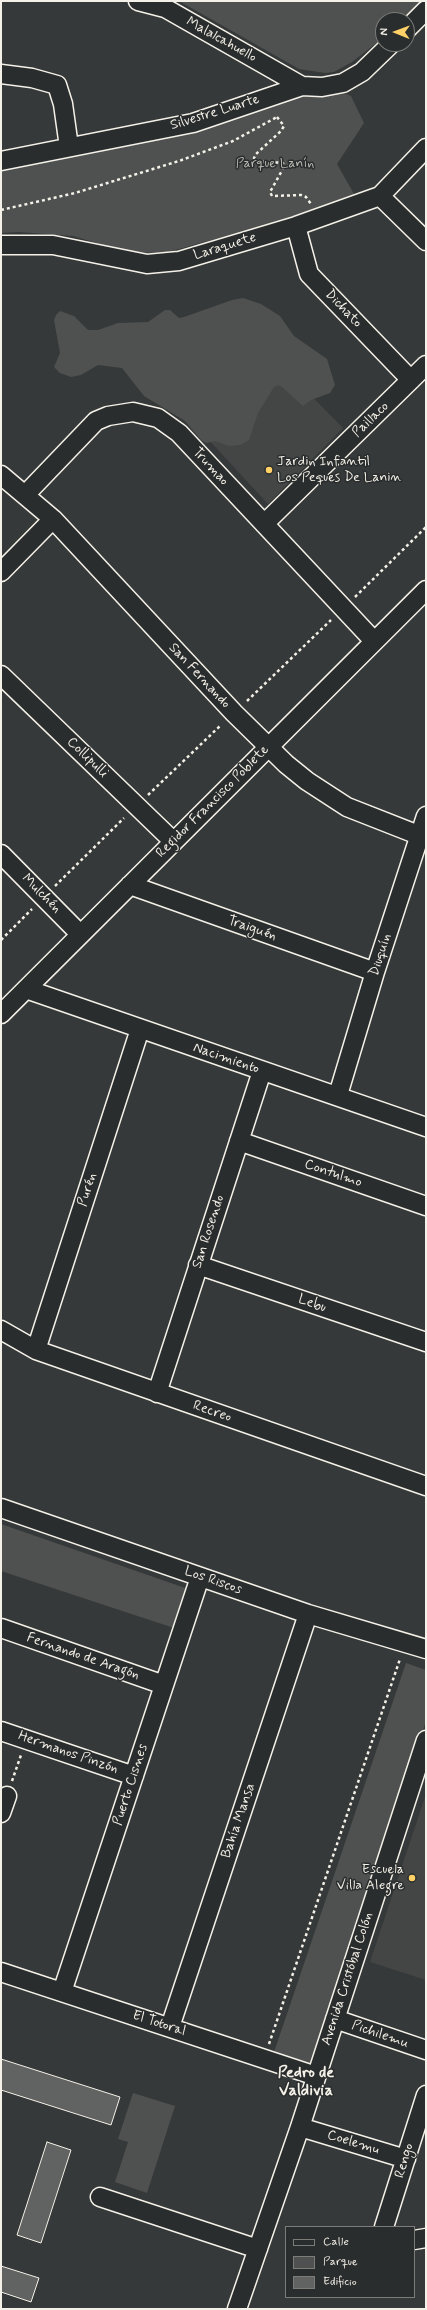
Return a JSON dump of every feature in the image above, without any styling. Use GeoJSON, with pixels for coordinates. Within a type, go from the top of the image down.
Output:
{"type":"FeatureCollection","features":[{"type":"Feature","properties":{"kind":"street","name":"Malalcahuello"},"geometry":{"type":"LineString","coordinates":[[138,1],[167,5],[302,86]]}},
{"type":"Feature","properties":{"kind":"street"},"geometry":{"type":"LineString","coordinates":[[415,21],[426,10]]}},
{"type":"Feature","properties":{"kind":"street","name":"Silvestre Luarte"},"geometry":{"type":"LineString","coordinates":[[1,161],[193,123],[302,86],[322,88],[343,83],[362,72],[383,52]]}},
{"type":"Feature","properties":{"kind":"street"},"geometry":{"type":"LineString","coordinates":[[1,74],[32,78],[57,85],[63,104],[69,148]]}},
{"type":"Feature","properties":{"kind":"street","name":"Laraquete"},"geometry":{"type":"LineString","coordinates":[[1,244],[53,245],[73,248],[133,263],[164,264],[296,226],[380,196],[426,148]]}},
{"type":"Feature","properties":{"kind":"street"},"geometry":{"type":"LineString","coordinates":[[380,196],[426,241]]}},
{"type":"Feature","properties":{"kind":"street","name":"Dichato"},"geometry":{"type":"LineString","coordinates":[[296,226],[309,274],[411,380]]}},
{"type":"Feature","properties":{"kind":"street","name":"Paillaco"},"geometry":{"type":"LineString","coordinates":[[264,524],[426,366]]}},
{"type":"Feature","properties":{"kind":"street","name":"Trumao"},"geometry":{"type":"LineString","coordinates":[[25,495],[96,421],[114,414],[133,412],[146,414],[170,425],[374,641]]}},
{"type":"Feature","properties":{"kind":"street","name":"San Fernando"},"geometry":{"type":"LineString","coordinates":[[1,475],[53,519],[234,713],[268,747],[307,781],[347,806],[423,836]]}},
{"type":"Feature","properties":{"kind":"street"},"geometry":{"type":"LineString","coordinates":[[1,572],[53,519]]}},
{"type":"Feature","properties":{"kind":"street","name":"Regidor Francisco Poblete"},"geometry":{"type":"LineString","coordinates":[[1,1014],[426,590]]}},
{"type":"Feature","properties":{"kind":"street","name":"Collipulli"},"geometry":{"type":"LineString","coordinates":[[1,675],[173,841]]}},
{"type":"Feature","properties":{"kind":"street","name":"Diuquín"},"geometry":{"type":"LineString","coordinates":[[338,1096],[375,972],[423,836],[426,816]]}},
{"type":"Feature","properties":{"kind":"street","name":"Mulchén"},"geometry":{"type":"LineString","coordinates":[[1,854],[80,934]]}},
{"type":"Feature","properties":{"kind":"street","name":"Traiguén"},"geometry":{"type":"LineString","coordinates":[[130,885],[375,972]]}},
{"type":"Feature","properties":{"kind":"street","name":"Nacimiento"},"geometry":{"type":"LineString","coordinates":[[26,989],[426,1127]]}},
{"type":"Feature","properties":{"kind":"street","name":"Purén"},"geometry":{"type":"LineString","coordinates":[[36,1350],[140,1029]]}},
{"type":"Feature","properties":{"kind":"street","name":"San Rosendo"},"geometry":{"type":"LineString","coordinates":[[156,1393],[262,1071]]}},
{"type":"Feature","properties":{"kind":"street","name":"Contulmo"},"geometry":{"type":"LineString","coordinates":[[239,1141],[426,1206]]}},
{"type":"Feature","properties":{"kind":"street","name":"Lebu"},"geometry":{"type":"LineString","coordinates":[[198,1265],[426,1342]]}},
{"type":"Feature","properties":{"kind":"street","name":"Recreo"},"geometry":{"type":"LineString","coordinates":[[1,1330],[36,1350],[426,1486]]}},
{"type":"Feature","properties":{"kind":"street","name":"Los Riscos"},"geometry":{"type":"LineString","coordinates":[[1,1508],[308,1614],[426,1649]]}},
{"type":"Feature","properties":{"kind":"street","name":"Puerto Cisnes"},"geometry":{"type":"LineString","coordinates":[[62,1992],[200,1577]]}},
{"type":"Feature","properties":{"kind":"street","name":"Bahía Mansa"},"geometry":{"type":"LineString","coordinates":[[170,2027],[308,1614]]}},
{"type":"Feature","properties":{"kind":"street","name":"Fernando de Aragón"},"geometry":{"type":"LineString","coordinates":[[1,1628],[164,1685]]}},
{"type":"Feature","properties":{"kind":"street","name":"Hermanos Pinzón"},"geometry":{"type":"LineString","coordinates":[[1,1731],[134,1776]]}},
{"type":"Feature","properties":{"kind":"street","name":"Avenida Cristóbal Colón"},"geometry":{"type":"LineString","coordinates":[[237,2309],[300,2127],[426,1740]]}},
{"type":"Feature","properties":{"kind":"street"},"geometry":{"type":"LineString","coordinates":[[1,1813],[7,1796]]}},
{"type":"Feature","properties":{"kind":"street","name":"El Totoral"},"geometry":{"type":"LineString","coordinates":[[1,1972],[316,2076]]}},
{"type":"Feature","properties":{"kind":"street","name":"Pichilemu"},"geometry":{"type":"LineString","coordinates":[[335,2020],[426,2050]]}},
{"type":"Feature","properties":{"kind":"street","name":"Rengo"},"geometry":{"type":"LineString","coordinates":[[384,2226],[426,2094]]}},
{"type":"Feature","properties":{"kind":"street","name":"Coelemu"},"geometry":{"type":"LineString","coordinates":[[300,2127],[406,2159]]}},
{"type":"Feature","properties":{"kind":"street"},"geometry":{"type":"LineString","coordinates":[[100,2197],[258,2249]]}},
{"type":"Feature","properties":{"kind":"street"},"geometry":{"type":"LineString","coordinates":[[415,2240],[426,2238]]}},
{"type":"Feature","properties":{"kind":"path"},"geometry":{"type":"LineString","coordinates":[[264,99],[284,126],[281,131],[256,154],[254,158],[258,161],[282,162],[284,167],[271,194],[275,197],[301,195],[306,197],[318,218]]}},
{"type":"Feature","properties":{"kind":"path"},"geometry":{"type":"LineString","coordinates":[[1,210],[51,199],[179,161],[233,141],[277,117]]}},
{"type":"Feature","properties":{"kind":"path"},"geometry":{"type":"LineString","coordinates":[[1,940],[136,806],[343,609],[426,527]]}},
{"type":"Feature","properties":{"kind":"path"},"geometry":{"type":"LineString","coordinates":[[264,2059],[406,1643]]}},
{"type":"Feature","properties":{"kind":"path"},"geometry":{"type":"LineString","coordinates":[[7,1796],[22,1755]]}},
{"type":"Feature","properties":{"kind":"shaded area","name":"Jardin Infantil Los Peques De Lanin"},"geometry":{"type":"Polygon","coordinates":[[[286,370],[343,428],[268,504],[205,436],[286,370]]]}},
{"type":"Feature","properties":{"kind":"shaded area","name":"Escuela Villa Alegre"},"geometry":{"type":"Polygon","coordinates":[[[426,1794],[426,1980],[370,1962],[426,1794]]]}},
{"type":"Feature","properties":{"kind":"green space"},"geometry":{"type":"Polygon","coordinates":[[[179,1],[420,1],[409,12],[375,12],[375,44],[352,62],[334,72],[325,73],[299,69],[179,1]]]}},
{"type":"Feature","properties":{"kind":"green space","name":"Parque Lanín"},"geometry":{"type":"Polygon","coordinates":[[[347,94],[351,96],[364,123],[337,164],[354,194],[293,218],[168,252],[138,253],[120,250],[73,236],[19,232],[1,233],[1,168],[297,95],[347,94]]]}},
{"type":"Feature","properties":{"kind":"green space"},"geometry":{"type":"Polygon","coordinates":[[[243,298],[261,304],[280,316],[294,336],[327,359],[335,385],[330,393],[311,400],[303,406],[282,387],[278,385],[274,387],[258,413],[249,440],[240,445],[229,446],[215,441],[206,443],[201,440],[185,421],[144,396],[122,368],[98,365],[81,375],[71,377],[60,373],[54,367],[60,353],[54,320],[60,311],[74,316],[88,330],[98,330],[118,323],[148,322],[165,310],[170,310],[179,318],[184,317],[232,300],[243,298]]]}},
{"type":"Feature","properties":{"kind":"green space"},"geometry":{"type":"Polygon","coordinates":[[[1,1524],[191,1590],[177,1629],[1,1571],[1,1524]]]}},
{"type":"Feature","properties":{"kind":"green space"},"geometry":{"type":"Polygon","coordinates":[[[406,1663],[426,1670],[426,1721],[311,2068],[273,2055],[406,1663]]]}},
{"type":"Feature","properties":{"kind":"green space"},"geometry":{"type":"Polygon","coordinates":[[[133,2093],[175,2106],[147,2193],[115,2182],[128,2142],[118,2139],[133,2093]]]}},
{"type":"Feature","properties":{"kind":"building"},"geometry":{"type":"Polygon","coordinates":[[[1,2059],[120,2097],[111,2125],[1,2090],[1,2059]]]}},
{"type":"Feature","properties":{"kind":"building"},"geometry":{"type":"Polygon","coordinates":[[[47,2142],[71,2150],[41,2243],[17,2235],[47,2142]]]}},
{"type":"Feature","properties":{"kind":"building"},"geometry":{"type":"Polygon","coordinates":[[[1,2266],[39,2278],[31,2302],[1,2292],[1,2266]]]}},
{"type":"Feature","properties":{"kind":"place","name":"Jardin Infantil Los Peques De Lanin"},"geometry":{"type":"Point","coordinates":[269,470]}},
{"type":"Feature","properties":{"kind":"place","name":"Escuela Villa Alegre"},"geometry":{"type":"Point","coordinates":[412,1878]}},
{"type":"Feature","properties":{"kind":"district","name":"Pedro de Valdivia"},"geometry":{"type":"Point","coordinates":[306,2083]}}]}
